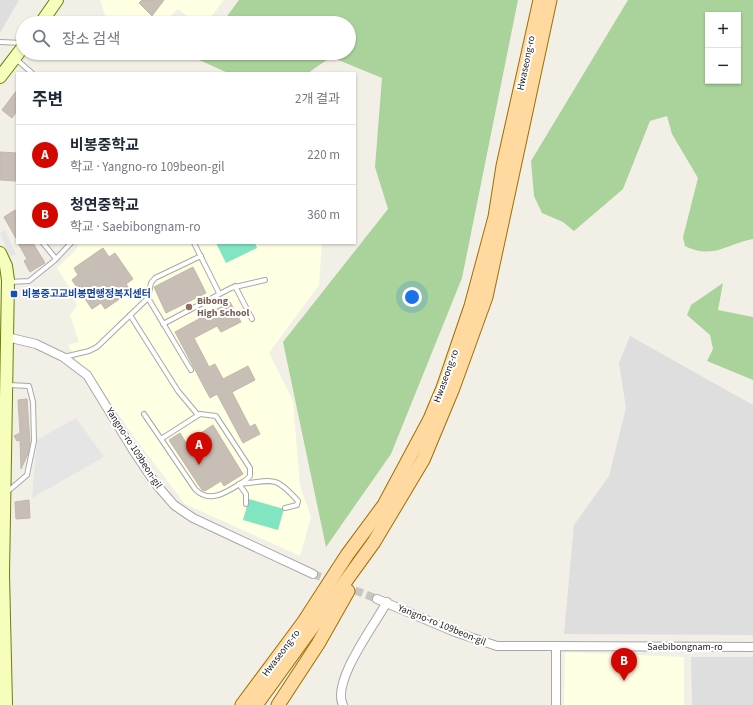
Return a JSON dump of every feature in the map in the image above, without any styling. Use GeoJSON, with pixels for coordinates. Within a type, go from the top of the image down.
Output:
{"type":"FeatureCollection","features":[{"type":"Feature","properties":{"kind":"main road","name":"Hwaseong-ro"},"geometry":{"type":"LineString","coordinates":[[242,705],[303,623],[347,555],[384,505],[430,419],[443,388],[471,306],[495,217],[503,166],[540,0]]}},
{"type":"Feature","properties":{"kind":"main road","name":"Hwaseong-ro"},"geometry":{"type":"LineString","coordinates":[[256,705],[374,542],[424,460],[453,388],[486,297],[550,0]]}},
{"type":"Feature","properties":{"kind":"main road"},"geometry":{"type":"LineString","coordinates":[[278,705],[318,644],[374,542]]}},
{"type":"Feature","properties":{"kind":"street"},"geometry":{"type":"LineString","coordinates":[[45,16],[57,0]]}},
{"type":"Feature","properties":{"kind":"street"},"geometry":{"type":"LineString","coordinates":[[0,77],[16,56]]}},
{"type":"Feature","properties":{"kind":"street"},"geometry":{"type":"LineString","coordinates":[[0,253],[6,266],[8,282],[4,318],[7,337],[3,574],[6,705]]}},
{"type":"Feature","properties":{"kind":"street","name":"Yangno-ro 109beon-gil"},"geometry":{"type":"LineString","coordinates":[[7,337],[36,344],[63,357],[81,369],[94,383],[133,450],[155,483],[174,505],[193,518],[313,574]]}},
{"type":"Feature","properties":{"kind":"street","name":"Yangno-ro 109beon-gil"},"geometry":{"type":"LineString","coordinates":[[377,598],[455,632],[497,646],[556,646]]}},
{"type":"Feature","properties":{"kind":"street"},"geometry":{"type":"LineString","coordinates":[[343,705],[340,691],[345,674],[387,602]]}},
{"type":"Feature","properties":{"kind":"street"},"geometry":{"type":"LineString","coordinates":[[556,646],[556,705]]}},
{"type":"Feature","properties":{"kind":"street","name":"Saebibongnam-ro"},"geometry":{"type":"LineString","coordinates":[[556,646],[753,647]]}},
{"type":"Feature","properties":{"kind":"lane"},"geometry":{"type":"LineString","coordinates":[[0,42],[16,43]]}},
{"type":"Feature","properties":{"kind":"lane"},"geometry":{"type":"LineString","coordinates":[[16,60],[31,72]]}},
{"type":"Feature","properties":{"kind":"lane"},"geometry":{"type":"LineString","coordinates":[[44,244],[56,259]]}},
{"type":"Feature","properties":{"kind":"lane"},"geometry":{"type":"LineString","coordinates":[[8,282],[27,282],[56,259],[70,244]]}},
{"type":"Feature","properties":{"kind":"lane"},"geometry":{"type":"LineString","coordinates":[[195,244],[219,293]]}},
{"type":"Feature","properties":{"kind":"lane"},"geometry":{"type":"LineString","coordinates":[[63,357],[94,350],[148,298],[151,283],[155,278],[201,256]]}},
{"type":"Feature","properties":{"kind":"lane"},"geometry":{"type":"LineString","coordinates":[[163,324],[219,293],[235,286],[265,280]]}},
{"type":"Feature","properties":{"kind":"lane"},"geometry":{"type":"LineString","coordinates":[[235,286],[252,318]]}},
{"type":"Feature","properties":{"kind":"lane"},"geometry":{"type":"LineString","coordinates":[[148,298],[191,370]]}},
{"type":"Feature","properties":{"kind":"lane"},"geometry":{"type":"LineString","coordinates":[[130,315],[178,391],[198,415]]}},
{"type":"Feature","properties":{"kind":"lane"},"geometry":{"type":"LineString","coordinates":[[5,493],[27,475],[34,441],[33,402],[29,386],[6,385]]}},
{"type":"Feature","properties":{"kind":"lane"},"geometry":{"type":"LineString","coordinates":[[144,414],[161,439],[195,489],[202,494],[217,496],[248,479],[251,474],[250,468],[218,418],[211,414],[198,415],[161,439]]}},
{"type":"Feature","properties":{"kind":"lane"},"geometry":{"type":"LineString","coordinates":[[239,484],[272,481],[279,482],[298,501],[297,505],[285,508]]}},
{"type":"Feature","properties":{"kind":"lane"},"geometry":{"type":"LineString","coordinates":[[239,484],[246,494],[246,504]]}},
{"type":"Feature","properties":{"kind":"shaded area"},"geometry":{"type":"Polygon","coordinates":[[[0,0],[19,0],[0,33],[0,0]]]}},
{"type":"Feature","properties":{"kind":"shaded area"},"geometry":{"type":"Polygon","coordinates":[[[100,0],[224,0],[211,16],[186,16],[178,9],[170,16],[105,16],[100,0]]]}},
{"type":"Feature","properties":{"kind":"shaded area"},"geometry":{"type":"Polygon","coordinates":[[[5,230],[16,254],[10,257],[0,233],[5,230]]]}},
{"type":"Feature","properties":{"kind":"shaded area"},"geometry":{"type":"Polygon","coordinates":[[[79,244],[322,244],[319,285],[269,353],[293,401],[300,486],[311,517],[300,556],[185,504],[131,433],[91,373],[78,362],[68,345],[79,342],[70,315],[77,306],[69,287],[57,268],[76,250],[79,244]]]}},
{"type":"Feature","properties":{"kind":"shaded area"},"geometry":{"type":"Polygon","coordinates":[[[630,336],[753,405],[753,635],[564,634],[574,525],[609,476],[626,408],[619,363],[630,336]]]}},
{"type":"Feature","properties":{"kind":"shaded area"},"geometry":{"type":"Polygon","coordinates":[[[76,418],[104,457],[32,498],[37,440],[76,418]]]}},
{"type":"Feature","properties":{"kind":"shaded area"},"geometry":{"type":"Polygon","coordinates":[[[565,652],[684,657],[684,705],[564,705],[565,652]]]}},
{"type":"Feature","properties":{"kind":"shaded area"},"geometry":{"type":"Polygon","coordinates":[[[691,657],[753,657],[753,705],[692,705],[691,657]]]}},
{"type":"Feature","properties":{"kind":"green space"},"geometry":{"type":"Polygon","coordinates":[[[239,0],[518,0],[462,278],[391,454],[326,547],[283,342],[388,209],[375,167],[382,78],[338,60],[356,60],[356,16],[227,16],[239,0]]]}},
{"type":"Feature","properties":{"kind":"green space"},"geometry":{"type":"Polygon","coordinates":[[[628,0],[753,0],[753,239],[719,250],[704,252],[685,246],[683,237],[698,178],[672,134],[667,116],[650,121],[623,189],[574,231],[563,222],[542,213],[534,196],[531,161],[628,0]]]}},
{"type":"Feature","properties":{"kind":"green space"},"geometry":{"type":"Polygon","coordinates":[[[199,60],[327,60],[309,72],[226,72],[199,60]]]}},
{"type":"Feature","properties":{"kind":"green space"},"geometry":{"type":"Polygon","coordinates":[[[216,244],[255,244],[257,248],[226,263],[216,244]]]}},
{"type":"Feature","properties":{"kind":"green space"},"geometry":{"type":"Polygon","coordinates":[[[723,283],[718,310],[753,317],[753,380],[707,361],[713,349],[710,335],[687,315],[691,305],[723,283]]]}},
{"type":"Feature","properties":{"kind":"green space"},"geometry":{"type":"Polygon","coordinates":[[[249,499],[284,509],[278,530],[243,520],[249,499]]]}},
{"type":"Feature","properties":{"kind":"building"},"geometry":{"type":"Polygon","coordinates":[[[142,0],[164,0],[152,16],[139,3],[142,0]]]}},
{"type":"Feature","properties":{"kind":"building"},"geometry":{"type":"Polygon","coordinates":[[[16,91],[16,112],[12,118],[2,110],[16,91]]]}},
{"type":"Feature","properties":{"kind":"building"},"geometry":{"type":"Polygon","coordinates":[[[0,152],[16,153],[16,181],[0,180],[0,152]]]}},
{"type":"Feature","properties":{"kind":"building"},"geometry":{"type":"Polygon","coordinates":[[[15,210],[16,238],[4,217],[15,210]]]}},
{"type":"Feature","properties":{"kind":"building"},"geometry":{"type":"Polygon","coordinates":[[[19,244],[34,244],[45,263],[30,272],[24,261],[27,259],[19,244]]]}},
{"type":"Feature","properties":{"kind":"building"},"geometry":{"type":"Polygon","coordinates":[[[103,248],[109,257],[115,253],[133,279],[126,284],[131,291],[105,309],[101,303],[92,309],[72,280],[78,275],[74,268],[103,248]]]}},
{"type":"Feature","properties":{"kind":"building"},"geometry":{"type":"Polygon","coordinates":[[[193,267],[206,293],[166,313],[154,287],[193,267]]]}},
{"type":"Feature","properties":{"kind":"building"},"geometry":{"type":"Polygon","coordinates":[[[230,302],[241,322],[221,332],[217,326],[194,338],[209,367],[215,364],[223,379],[248,366],[255,380],[232,392],[250,427],[255,424],[260,434],[243,443],[217,394],[210,398],[175,332],[230,302]]]}},
{"type":"Feature","properties":{"kind":"building"},"geometry":{"type":"Polygon","coordinates":[[[27,399],[30,443],[28,454],[21,469],[20,440],[17,441],[14,436],[20,433],[18,400],[27,399]]]}},
{"type":"Feature","properties":{"kind":"building"},"geometry":{"type":"Polygon","coordinates":[[[213,425],[243,474],[224,486],[221,481],[205,491],[202,490],[169,440],[180,433],[186,443],[213,425]]]}},
{"type":"Feature","properties":{"kind":"building"},"geometry":{"type":"Polygon","coordinates":[[[29,500],[30,518],[16,519],[15,502],[29,500]]]}},
{"type":"Feature","properties":{"kind":"tunnel"},"geometry":{"type":"LineString","coordinates":[[313,574],[334,582]]}},
{"type":"Feature","properties":{"kind":"tunnel"},"geometry":{"type":"LineString","coordinates":[[344,586],[377,599]]}},
{"type":"Feature","properties":{"kind":"place","name":"비봉중고교비봉면행정복지센터"},"geometry":{"type":"Point","coordinates":[14,294]}},
{"type":"Feature","properties":{"kind":"place","name":"Bibong High School"},"geometry":{"type":"Point","coordinates":[189,307]}},
{"type":"Feature","properties":{"kind":"place","name":"비봉중학교"},"geometry":{"type":"Point","coordinates":[199,465]}},
{"type":"Feature","properties":{"kind":"place","name":"청연중학교"},"geometry":{"type":"Point","coordinates":[624,681]}}]}
